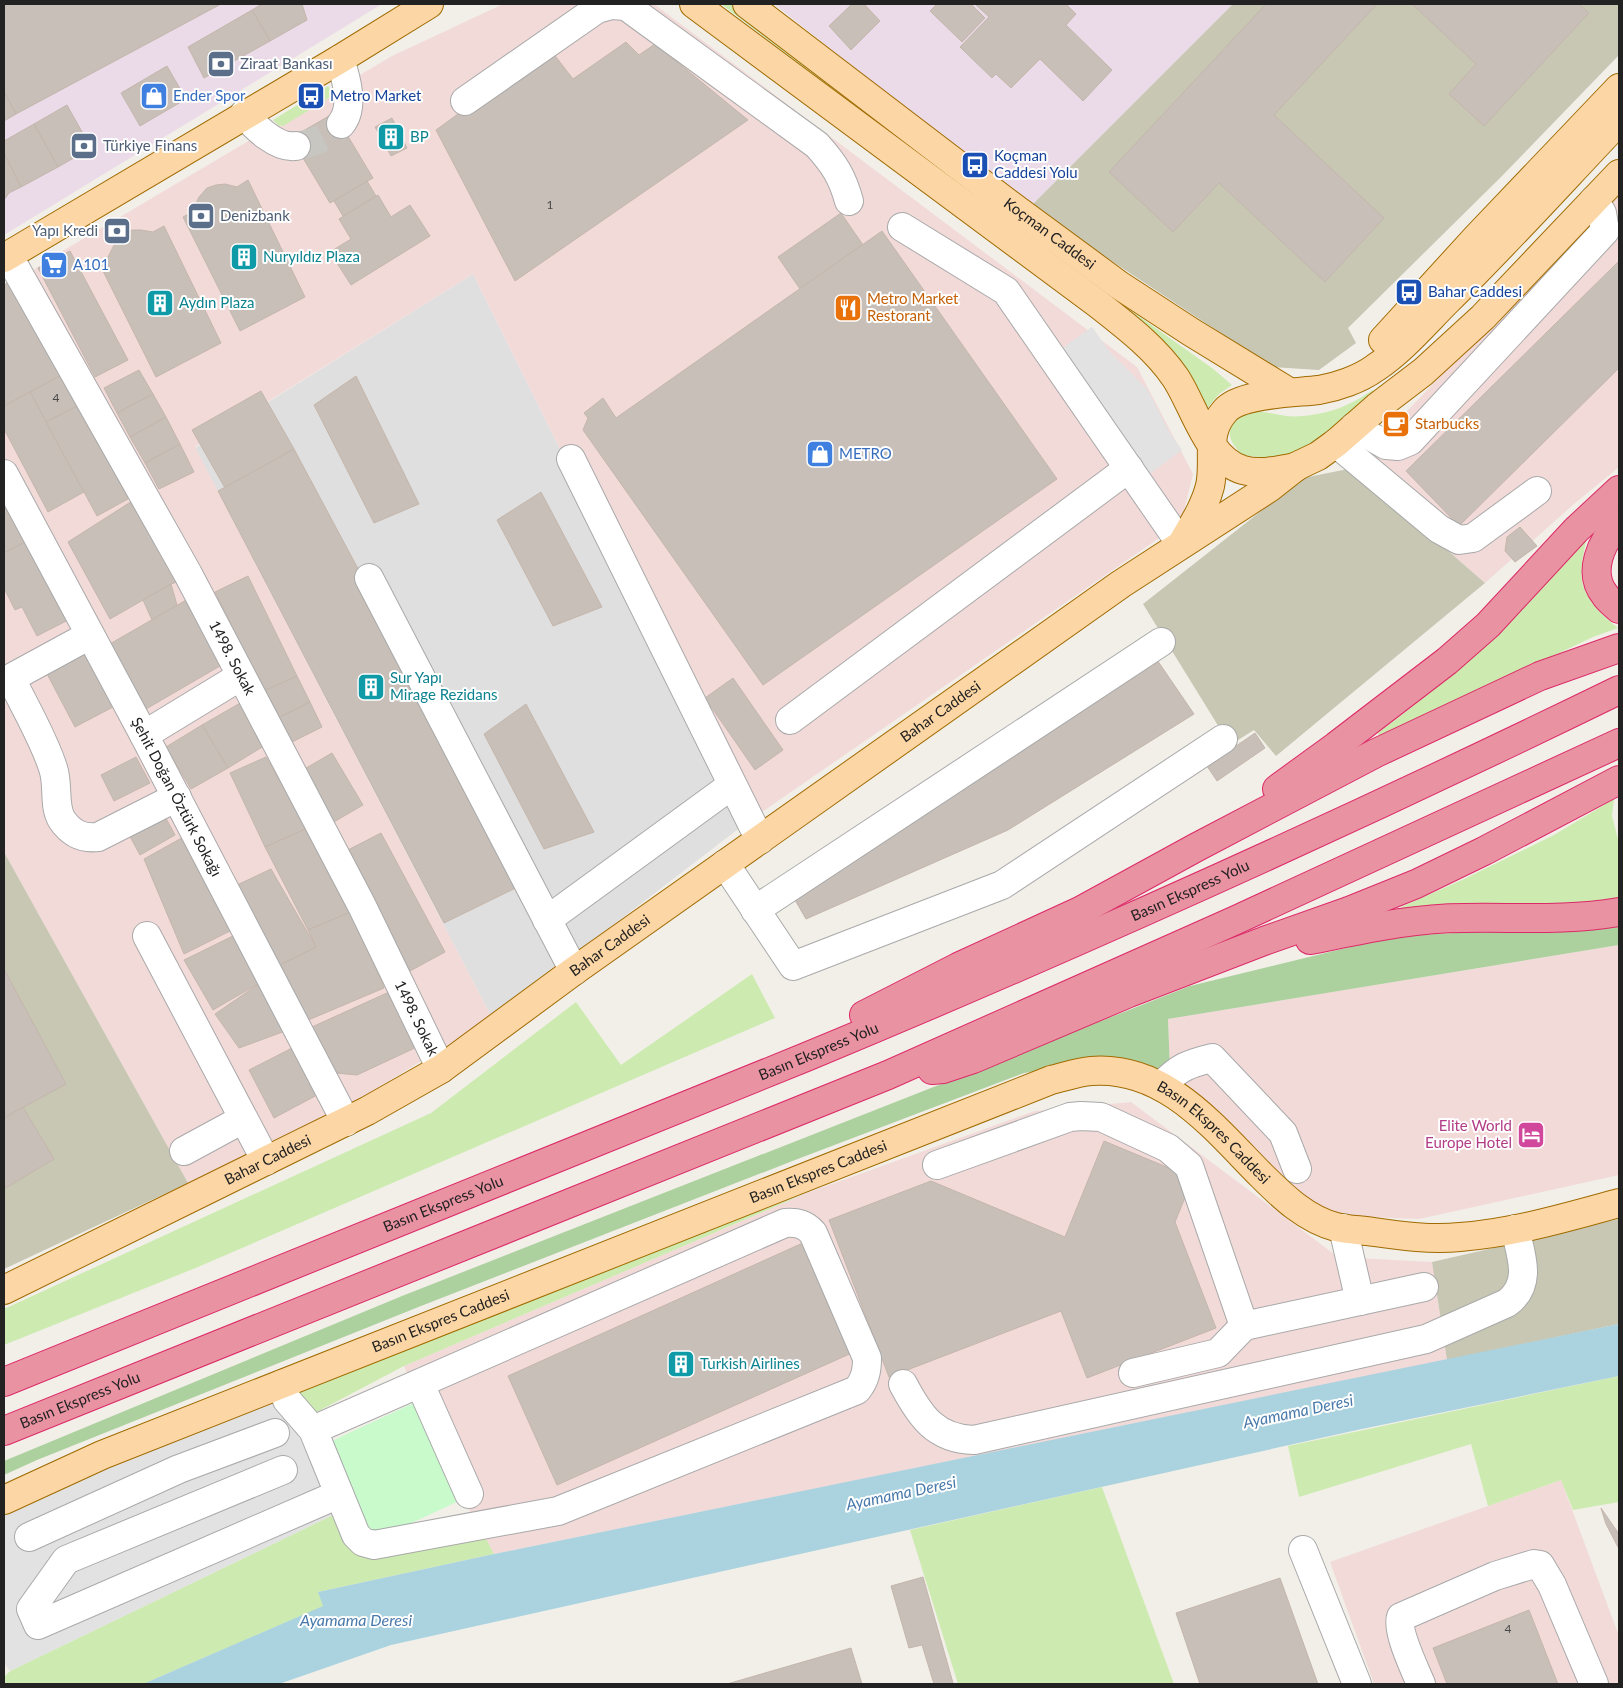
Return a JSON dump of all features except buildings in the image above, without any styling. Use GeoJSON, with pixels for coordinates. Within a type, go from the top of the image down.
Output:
{"type":"FeatureCollection","features":[{"type":"Feature","properties":{"kind":"highway"},"geometry":{"type":"LineString","coordinates":[[1196,847],[1336,746],[1448,661],[1488,625],[1576,530],[1619,490]]}},
{"type":"Feature","properties":{"kind":"highway"},"geometry":{"type":"LineString","coordinates":[[1619,524],[1604,542],[1597,560],[1597,579],[1604,595],[1619,609]]}},
{"type":"Feature","properties":{"kind":"highway"},"geometry":{"type":"LineString","coordinates":[[807,1056],[856,1020],[900,996],[958,967],[1080,912],[1196,847],[1376,753],[1540,676],[1619,648]]}},
{"type":"Feature","properties":{"kind":"highway","name":"Basın Ekspress Yolu"},"geometry":{"type":"LineString","coordinates":[[4,1382],[807,1056],[1093,934],[1405,792],[1619,690]]}},
{"type":"Feature","properties":{"kind":"highway","name":"Basın Ekspress Yolu"},"geometry":{"type":"LineString","coordinates":[[4,1431],[888,1075],[1236,920],[1619,743]]}},
{"type":"Feature","properties":{"kind":"highway"},"geometry":{"type":"LineString","coordinates":[[888,1075],[943,1069],[973,1059],[1129,992],[1331,918],[1416,884],[1545,820],[1619,780]]}},
{"type":"Feature","properties":{"kind":"highway"},"geometry":{"type":"LineString","coordinates":[[1211,962],[1388,924],[1463,918],[1548,919],[1619,912]]}},
{"type":"Feature","properties":{"kind":"main road","name":"Koçman Caddesi"},"geometry":{"type":"LineString","coordinates":[[694,4],[1129,329],[1156,354],[1175,378],[1212,445],[1229,464],[1244,470],[1266,472],[1297,466]]}},
{"type":"Feature","properties":{"kind":"main road","name":"Koçman Caddesi"},"geometry":{"type":"LineString","coordinates":[[747,4],[1001,198],[1119,285],[1289,392]]}},
{"type":"Feature","properties":{"kind":"main road"},"geometry":{"type":"LineString","coordinates":[[6,257],[244,114],[340,59],[424,6]]}},
{"type":"Feature","properties":{"kind":"main road"},"geometry":{"type":"LineString","coordinates":[[1321,389],[1370,355],[1476,238],[1619,88]]}},
{"type":"Feature","properties":{"kind":"main road"},"geometry":{"type":"LineString","coordinates":[[1182,544],[1198,516],[1209,487],[1213,465],[1212,430],[1226,409],[1235,403],[1266,395],[1321,389],[1348,382],[1374,369],[1398,350],[1484,264],[1619,121]]}},
{"type":"Feature","properties":{"kind":"main road"},"geometry":{"type":"LineString","coordinates":[[1377,407],[1619,147]]}},
{"type":"Feature","properties":{"kind":"main road"},"geometry":{"type":"LineString","coordinates":[[1297,466],[1318,456],[1423,372],[1484,317],[1594,200],[1618,178]]}},
{"type":"Feature","properties":{"kind":"main road","name":"Bahar Caddesi"},"geometry":{"type":"LineString","coordinates":[[4,1290],[346,1122],[440,1069],[574,971],[1120,584],[1269,488],[1297,466]]}},
{"type":"Feature","properties":{"kind":"main road","name":"Basın Ekspres Caddesi"},"geometry":{"type":"LineString","coordinates":[[4,1500],[102,1455],[285,1392],[1050,1080],[1091,1071],[1124,1073],[1144,1078],[1161,1086],[1194,1108],[1284,1198],[1308,1215],[1343,1228],[1399,1236],[1460,1238],[1539,1225],[1619,1203]]}},
{"type":"Feature","properties":{"kind":"street"},"geometry":{"type":"LineString","coordinates":[[465,101],[597,10],[611,5],[626,6],[817,145],[832,162],[843,182],[849,201]]}},
{"type":"Feature","properties":{"kind":"street"},"geometry":{"type":"LineString","coordinates":[[340,59],[346,78],[348,100],[346,118],[341,124]]}},
{"type":"Feature","properties":{"kind":"street"},"geometry":{"type":"LineString","coordinates":[[244,114],[259,131],[277,142],[292,147],[296,146]]}},
{"type":"Feature","properties":{"kind":"street"},"geometry":{"type":"LineString","coordinates":[[1345,435],[1386,445],[1398,446],[1410,441],[1605,231],[1602,213],[1594,200]]}},
{"type":"Feature","properties":{"kind":"street"},"geometry":{"type":"LineString","coordinates":[[902,227],[1006,291],[1182,544]]}},
{"type":"Feature","properties":{"kind":"street","name":"1498. Sokak"},"geometry":{"type":"LineString","coordinates":[[6,257],[188,574],[362,906],[440,1069]]}},
{"type":"Feature","properties":{"kind":"street"},"geometry":{"type":"LineString","coordinates":[[1345,435],[1439,529],[1459,540],[1474,538],[1537,492]]}},
{"type":"Feature","properties":{"kind":"street"},"geometry":{"type":"LineString","coordinates":[[571,459],[760,840]]}},
{"type":"Feature","properties":{"kind":"street"},"geometry":{"type":"LineString","coordinates":[[790,720],[1129,468]]}},
{"type":"Feature","properties":{"kind":"street","name":"Şehit Doğan Öztürk Sokağı"},"geometry":{"type":"LineString","coordinates":[[4,474],[177,797],[346,1122]]}},
{"type":"Feature","properties":{"kind":"street"},"geometry":{"type":"LineString","coordinates":[[368,578],[574,971]]}},
{"type":"Feature","properties":{"kind":"street"},"geometry":{"type":"LineString","coordinates":[[90,635],[11,678],[50,758],[57,784],[57,810],[61,819],[67,827],[78,835],[98,837],[177,797]]}},
{"type":"Feature","properties":{"kind":"street"},"geometry":{"type":"LineString","coordinates":[[755,910],[1161,642]]}},
{"type":"Feature","properties":{"kind":"street"},"geometry":{"type":"LineString","coordinates":[[144,735],[241,676]]}},
{"type":"Feature","properties":{"kind":"street"},"geometry":{"type":"LineString","coordinates":[[725,864],[793,966],[1002,885],[1223,739]]}},
{"type":"Feature","properties":{"kind":"street"},"geometry":{"type":"LineString","coordinates":[[547,920],[732,785]]}},
{"type":"Feature","properties":{"kind":"street"},"geometry":{"type":"LineString","coordinates":[[147,936],[266,1161]]}},
{"type":"Feature","properties":{"kind":"street"},"geometry":{"type":"LineString","coordinates":[[1161,1086],[1170,1076],[1185,1065],[1212,1058],[1283,1133],[1297,1169]]}},
{"type":"Feature","properties":{"kind":"street"},"geometry":{"type":"LineString","coordinates":[[937,1165],[1070,1117],[1081,1116],[1101,1118],[1168,1148],[1189,1166],[1244,1326]]}},
{"type":"Feature","properties":{"kind":"street"},"geometry":{"type":"LineString","coordinates":[[184,1151],[243,1119]]}},
{"type":"Feature","properties":{"kind":"street"},"geometry":{"type":"LineString","coordinates":[[285,1392],[317,1440],[359,1539],[374,1545],[558,1512],[858,1390],[863,1382],[867,1366],[864,1352],[813,1233],[804,1225],[792,1222],[785,1223],[420,1384],[317,1440],[282,1466],[66,1560],[31,1608],[38,1625],[339,1494]]}},
{"type":"Feature","properties":{"kind":"street"},"geometry":{"type":"LineString","coordinates":[[1343,1228],[1360,1301]]}},
{"type":"Feature","properties":{"kind":"street"},"geometry":{"type":"LineString","coordinates":[[903,1384],[923,1416],[932,1426],[953,1438],[974,1440],[1426,1339],[1507,1303],[1518,1294],[1524,1278],[1524,1268],[1515,1229]]}},
{"type":"Feature","properties":{"kind":"street"},"geometry":{"type":"LineString","coordinates":[[1133,1374],[1218,1353],[1244,1326],[1424,1287]]}},
{"type":"Feature","properties":{"kind":"street"},"geometry":{"type":"LineString","coordinates":[[420,1384],[469,1494]]}},
{"type":"Feature","properties":{"kind":"street"},"geometry":{"type":"LineString","coordinates":[[285,1392],[275,1433],[282,1466],[300,1511]]}},
{"type":"Feature","properties":{"kind":"street"},"geometry":{"type":"LineString","coordinates":[[30,1537],[179,1469],[275,1433]]}},
{"type":"Feature","properties":{"kind":"street"},"geometry":{"type":"LineString","coordinates":[[1303,1550],[1358,1684]]}},
{"type":"Feature","properties":{"kind":"street"},"geometry":{"type":"LineString","coordinates":[[1420,1684],[1405,1644],[1400,1621],[1401,1617],[1495,1576],[1534,1564],[1540,1565],[1552,1585],[1594,1684]]}},
{"type":"Feature","properties":{"kind":"shaded area"},"geometry":{"type":"Polygon","coordinates":[[[4,4],[382,4],[4,235],[4,4]]]}},
{"type":"Feature","properties":{"kind":"shaded area"},"geometry":{"type":"Polygon","coordinates":[[[503,4],[654,4],[1137,367],[1193,474],[1181,523],[746,823],[473,274],[195,447],[492,1018],[369,1093],[188,1183],[4,852],[4,290],[54,256],[392,56],[503,4]]]}},
{"type":"Feature","properties":{"kind":"shaded area"},"geometry":{"type":"Polygon","coordinates":[[[774,4],[1233,4],[1030,207],[774,4]]]}},
{"type":"Feature","properties":{"kind":"shaded area"},"geometry":{"type":"Polygon","coordinates":[[[1233,4],[1619,4],[1619,55],[1502,176],[1348,328],[1356,343],[1319,370],[1272,367],[1030,207],[1233,4]]]}},
{"type":"Feature","properties":{"kind":"shaded area"},"geometry":{"type":"Polygon","coordinates":[[[1619,188],[1619,467],[1485,583],[1353,468],[1619,188]]]}},
{"type":"Feature","properties":{"kind":"shaded area"},"geometry":{"type":"Polygon","coordinates":[[[473,274],[746,823],[492,1018],[195,448],[473,274]]]}},
{"type":"Feature","properties":{"kind":"shaded area"},"geometry":{"type":"Polygon","coordinates":[[[1092,327],[1110,352],[1147,389],[1171,435],[1182,450],[1148,475],[1057,352],[1092,327]]]}},
{"type":"Feature","properties":{"kind":"shaded area"},"geometry":{"type":"Polygon","coordinates":[[[1353,468],[1485,583],[1276,756],[1254,730],[1230,745],[1143,604],[1303,478],[1353,468]]]}},
{"type":"Feature","properties":{"kind":"shaded area"},"geometry":{"type":"Polygon","coordinates":[[[4,852],[188,1183],[4,1269],[4,852]]]}},
{"type":"Feature","properties":{"kind":"shaded area"},"geometry":{"type":"Polygon","coordinates":[[[1619,945],[1619,1175],[1419,1219],[1314,1215],[1170,1070],[1168,1019],[1619,945]]]}},
{"type":"Feature","properties":{"kind":"shaded area"},"geometry":{"type":"Polygon","coordinates":[[[1131,1102],[1338,1257],[1432,1262],[1447,1360],[494,1554],[463,1499],[404,1366],[807,1193],[1035,1111],[1131,1102]]]}},
{"type":"Feature","properties":{"kind":"shaded area"},"geometry":{"type":"Polygon","coordinates":[[[1619,1219],[1619,1324],[1447,1360],[1432,1262],[1619,1219]]]}},
{"type":"Feature","properties":{"kind":"shaded area"},"geometry":{"type":"Polygon","coordinates":[[[280,1397],[335,1514],[10,1671],[4,1663],[4,1509],[280,1397]]]}},
{"type":"Feature","properties":{"kind":"shaded area"},"geometry":{"type":"Polygon","coordinates":[[[1561,1480],[1619,1636],[1619,1684],[1374,1684],[1330,1562],[1561,1480]]]}},
{"type":"Feature","properties":{"kind":"green space"},"geometry":{"type":"Polygon","coordinates":[[[721,4],[730,4],[1126,307],[1212,368],[1232,385],[1219,394],[1206,410],[1190,374],[1165,343],[721,4]]]}},
{"type":"Feature","properties":{"kind":"green space"},"geometry":{"type":"Polygon","coordinates":[[[328,86],[334,95],[283,126],[278,125],[273,120],[328,86]]]}},
{"type":"Feature","properties":{"kind":"green space"},"geometry":{"type":"Polygon","coordinates":[[[1373,390],[1375,392],[1322,439],[1310,447],[1297,452],[1274,457],[1242,455],[1231,440],[1230,428],[1238,414],[1253,411],[1290,416],[1325,413],[1353,402],[1373,390]]]}},
{"type":"Feature","properties":{"kind":"green space"},"geometry":{"type":"Polygon","coordinates":[[[1587,538],[1582,571],[1584,588],[1596,608],[1618,628],[1593,637],[1380,738],[1378,733],[1438,686],[1488,642],[1587,538]]]}},
{"type":"Feature","properties":{"kind":"green space"},"geometry":{"type":"Polygon","coordinates":[[[1614,799],[1612,816],[1619,843],[1619,898],[1570,905],[1402,912],[1401,907],[1462,880],[1554,835],[1614,799]]]}},
{"type":"Feature","properties":{"kind":"green space"},"geometry":{"type":"Polygon","coordinates":[[[1619,925],[1619,945],[1168,1019],[1170,1070],[1094,1062],[1024,1073],[421,1306],[37,1460],[4,1475],[4,1461],[402,1296],[1190,986],[1395,936],[1619,925]]]}},
{"type":"Feature","properties":{"kind":"green space"},"geometry":{"type":"Polygon","coordinates":[[[752,974],[775,1018],[198,1267],[4,1345],[4,1309],[431,1113],[576,1002],[621,1065],[752,974]]]}},
{"type":"Feature","properties":{"kind":"green space"},"geometry":{"type":"Polygon","coordinates":[[[807,1193],[404,1366],[309,1416],[297,1385],[807,1193]]]}},
{"type":"Feature","properties":{"kind":"green space"},"geometry":{"type":"Polygon","coordinates":[[[1619,1376],[1619,1502],[1573,1510],[1561,1480],[1488,1506],[1471,1444],[1299,1497],[1288,1446],[1619,1376]]]}},
{"type":"Feature","properties":{"kind":"green space"},"geometry":{"type":"Polygon","coordinates":[[[418,1401],[463,1499],[369,1543],[323,1445],[418,1401]]]}},
{"type":"Feature","properties":{"kind":"green space"},"geometry":{"type":"Polygon","coordinates":[[[1102,1487],[1174,1684],[958,1684],[910,1530],[1102,1487]]]}},
{"type":"Feature","properties":{"kind":"green space"},"geometry":{"type":"Polygon","coordinates":[[[335,1514],[359,1556],[483,1533],[494,1554],[318,1592],[324,1606],[143,1684],[4,1684],[4,1677],[10,1671],[335,1514]]]}},
{"type":"Feature","properties":{"kind":"water","name":"Ayamama Deresi"},"geometry":{"type":"Polygon","coordinates":[[[1619,1324],[1619,1376],[1357,1430],[391,1645],[279,1684],[143,1684],[323,1606],[318,1592],[494,1554],[1619,1324]]]}},
{"type":"Feature","properties":{"kind":"tunnel"},"geometry":{"type":"LineString","coordinates":[[296,146],[320,139],[341,124]]}},
{"type":"Feature","properties":{"kind":"place","name":"Ziraat Bankası"},"geometry":{"type":"Point","coordinates":[221,64]}},
{"type":"Feature","properties":{"kind":"place","name":"Ender Spor"},"geometry":{"type":"Point","coordinates":[154,96]}},
{"type":"Feature","properties":{"kind":"place","name":"Metro Market"},"geometry":{"type":"Point","coordinates":[311,96]}},
{"type":"Feature","properties":{"kind":"place","name":"BP"},"geometry":{"type":"Point","coordinates":[391,137]}},
{"type":"Feature","properties":{"kind":"place","name":"Türkiye Finans"},"geometry":{"type":"Point","coordinates":[84,146]}},
{"type":"Feature","properties":{"kind":"place","name":"Koçman Caddesi Yolu"},"geometry":{"type":"Point","coordinates":[975,165]}},
{"type":"Feature","properties":{"kind":"place","name":"Denizbank"},"geometry":{"type":"Point","coordinates":[201,216]}},
{"type":"Feature","properties":{"kind":"place","name":"Yapı Kredi"},"geometry":{"type":"Point","coordinates":[117,231]}},
{"type":"Feature","properties":{"kind":"place","name":"Nuryıldız Plaza"},"geometry":{"type":"Point","coordinates":[244,257]}},
{"type":"Feature","properties":{"kind":"place","name":"A101"},"geometry":{"type":"Point","coordinates":[54,265]}},
{"type":"Feature","properties":{"kind":"place","name":"Bahar Caddesi"},"geometry":{"type":"Point","coordinates":[1409,292]}},
{"type":"Feature","properties":{"kind":"place","name":"Aydın Plaza"},"geometry":{"type":"Point","coordinates":[160,303]}},
{"type":"Feature","properties":{"kind":"place","name":"Metro Market Restorant"},"geometry":{"type":"Point","coordinates":[848,308]}},
{"type":"Feature","properties":{"kind":"place","name":"Starbucks"},"geometry":{"type":"Point","coordinates":[1396,424]}},
{"type":"Feature","properties":{"kind":"place","name":"METRO"},"geometry":{"type":"Point","coordinates":[820,454]}},
{"type":"Feature","properties":{"kind":"place","name":"Sur Yapı Mirage Rezidans"},"geometry":{"type":"Point","coordinates":[371,687]}},
{"type":"Feature","properties":{"kind":"place","name":"Elite World Europe Hotel"},"geometry":{"type":"Point","coordinates":[1531,1135]}},
{"type":"Feature","properties":{"kind":"place","name":"Turkish Airlines"},"geometry":{"type":"Point","coordinates":[681,1364]}}]}
